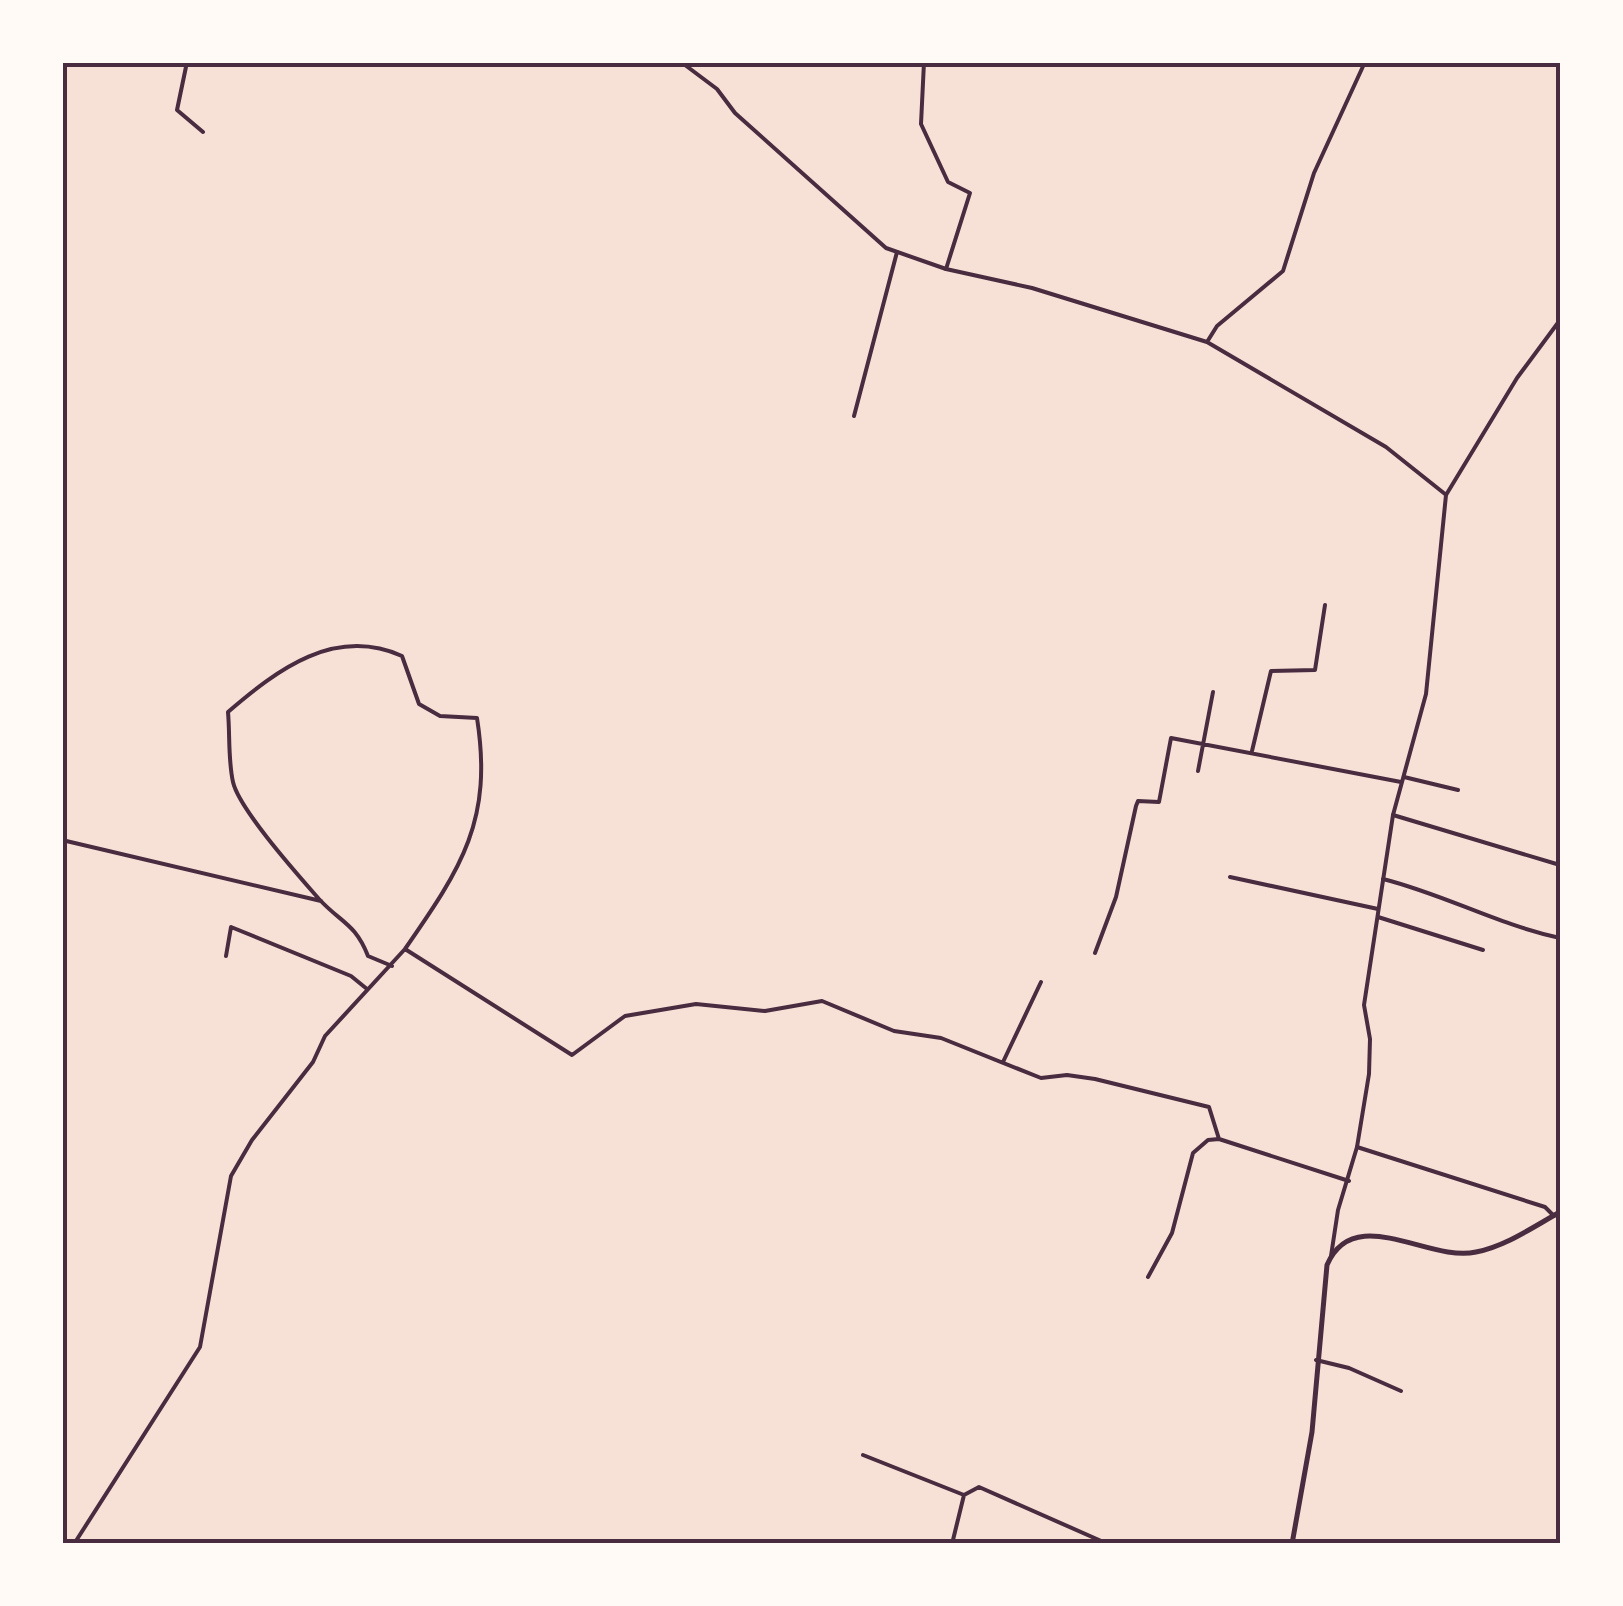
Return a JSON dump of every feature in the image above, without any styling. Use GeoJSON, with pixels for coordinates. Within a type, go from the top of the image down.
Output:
{"type":"FeatureCollection","features":[{"type":"Feature","properties":{"kind":"main road"},"geometry":{"type":"LineString","coordinates":[[1292,1544],[1312,1432],[1316,1360],[1331,1256],[1351,1238],[1380,1236],[1456,1254],[1476,1252],[1557,1214]]}},
{"type":"Feature","properties":{"kind":"street"},"geometry":{"type":"LineString","coordinates":[[187,62],[177,110],[203,132]]}},
{"type":"Feature","properties":{"kind":"street"},"geometry":{"type":"LineString","coordinates":[[681,62],[717,89],[735,113],[886,248],[946,269],[1032,288],[1207,342],[1386,447],[1446,495]]}},
{"type":"Feature","properties":{"kind":"street"},"geometry":{"type":"LineString","coordinates":[[924,62],[921,124],[948,182],[970,193],[946,269]]}},
{"type":"Feature","properties":{"kind":"street"},"geometry":{"type":"LineString","coordinates":[[1207,342],[1217,326],[1283,271],[1314,173],[1364,62]]}},
{"type":"Feature","properties":{"kind":"street"},"geometry":{"type":"LineString","coordinates":[[854,416],[897,252]]}},
{"type":"Feature","properties":{"kind":"street"},"geometry":{"type":"LineString","coordinates":[[1331,1256],[1357,1147],[1369,1074],[1370,1039],[1364,1004],[1392,815],[1426,694],[1446,495],[1518,378],[1560,320]]}},
{"type":"Feature","properties":{"kind":"street"},"geometry":{"type":"LineString","coordinates":[[1252,752],[1271,670],[1315,670],[1325,605]]}},
{"type":"Feature","properties":{"kind":"street"},"geometry":{"type":"LineString","coordinates":[[74,1544],[200,1346],[231,1176],[252,1140],[313,1062],[325,1036],[393,966],[476,831],[484,768],[477,718],[440,716],[419,704],[402,656],[380,646],[353,644],[314,653],[272,674],[228,712],[233,784],[264,838],[277,844],[321,901],[358,930],[368,956],[393,966]]}},
{"type":"Feature","properties":{"kind":"street"},"geometry":{"type":"LineString","coordinates":[[1198,770],[1213,692]]}},
{"type":"Feature","properties":{"kind":"street"},"geometry":{"type":"LineString","coordinates":[[1095,953],[1116,897],[1138,802],[1158,802],[1171,738],[1458,790]]}},
{"type":"Feature","properties":{"kind":"street"},"geometry":{"type":"LineString","coordinates":[[1392,815],[1560,866]]}},
{"type":"Feature","properties":{"kind":"street"},"geometry":{"type":"LineString","coordinates":[[62,840],[321,901]]}},
{"type":"Feature","properties":{"kind":"street"},"geometry":{"type":"LineString","coordinates":[[1230,877],[1378,909]]}},
{"type":"Feature","properties":{"kind":"street"},"geometry":{"type":"LineString","coordinates":[[1382,880],[1414,887],[1508,927],[1560,938]]}},
{"type":"Feature","properties":{"kind":"street"},"geometry":{"type":"LineString","coordinates":[[1377,917],[1484,950]]}},
{"type":"Feature","properties":{"kind":"street"},"geometry":{"type":"LineString","coordinates":[[226,956],[231,926],[351,976],[367,989]]}},
{"type":"Feature","properties":{"kind":"street"},"geometry":{"type":"LineString","coordinates":[[405,949],[436,964],[572,1055],[626,1016],[696,1004],[749,1006],[764,1011],[822,1001],[894,1030],[941,1038],[1042,1078],[1067,1075],[1095,1079],[1210,1107],[1220,1139]]}},
{"type":"Feature","properties":{"kind":"street"},"geometry":{"type":"LineString","coordinates":[[1004,1062],[1041,982]]}},
{"type":"Feature","properties":{"kind":"street"},"geometry":{"type":"LineString","coordinates":[[1148,1277],[1172,1233],[1193,1153],[1208,1140],[1220,1139],[1349,1181]]}},
{"type":"Feature","properties":{"kind":"street"},"geometry":{"type":"LineString","coordinates":[[1357,1147],[1546,1207],[1557,1214]]}},
{"type":"Feature","properties":{"kind":"street"},"geometry":{"type":"LineString","coordinates":[[1316,1360],[1349,1368],[1401,1391]]}},
{"type":"Feature","properties":{"kind":"street"},"geometry":{"type":"LineString","coordinates":[[863,1455],[964,1495]]}},
{"type":"Feature","properties":{"kind":"street"},"geometry":{"type":"LineString","coordinates":[[952,1544],[964,1495],[979,1487],[1108,1544]]}}]}
